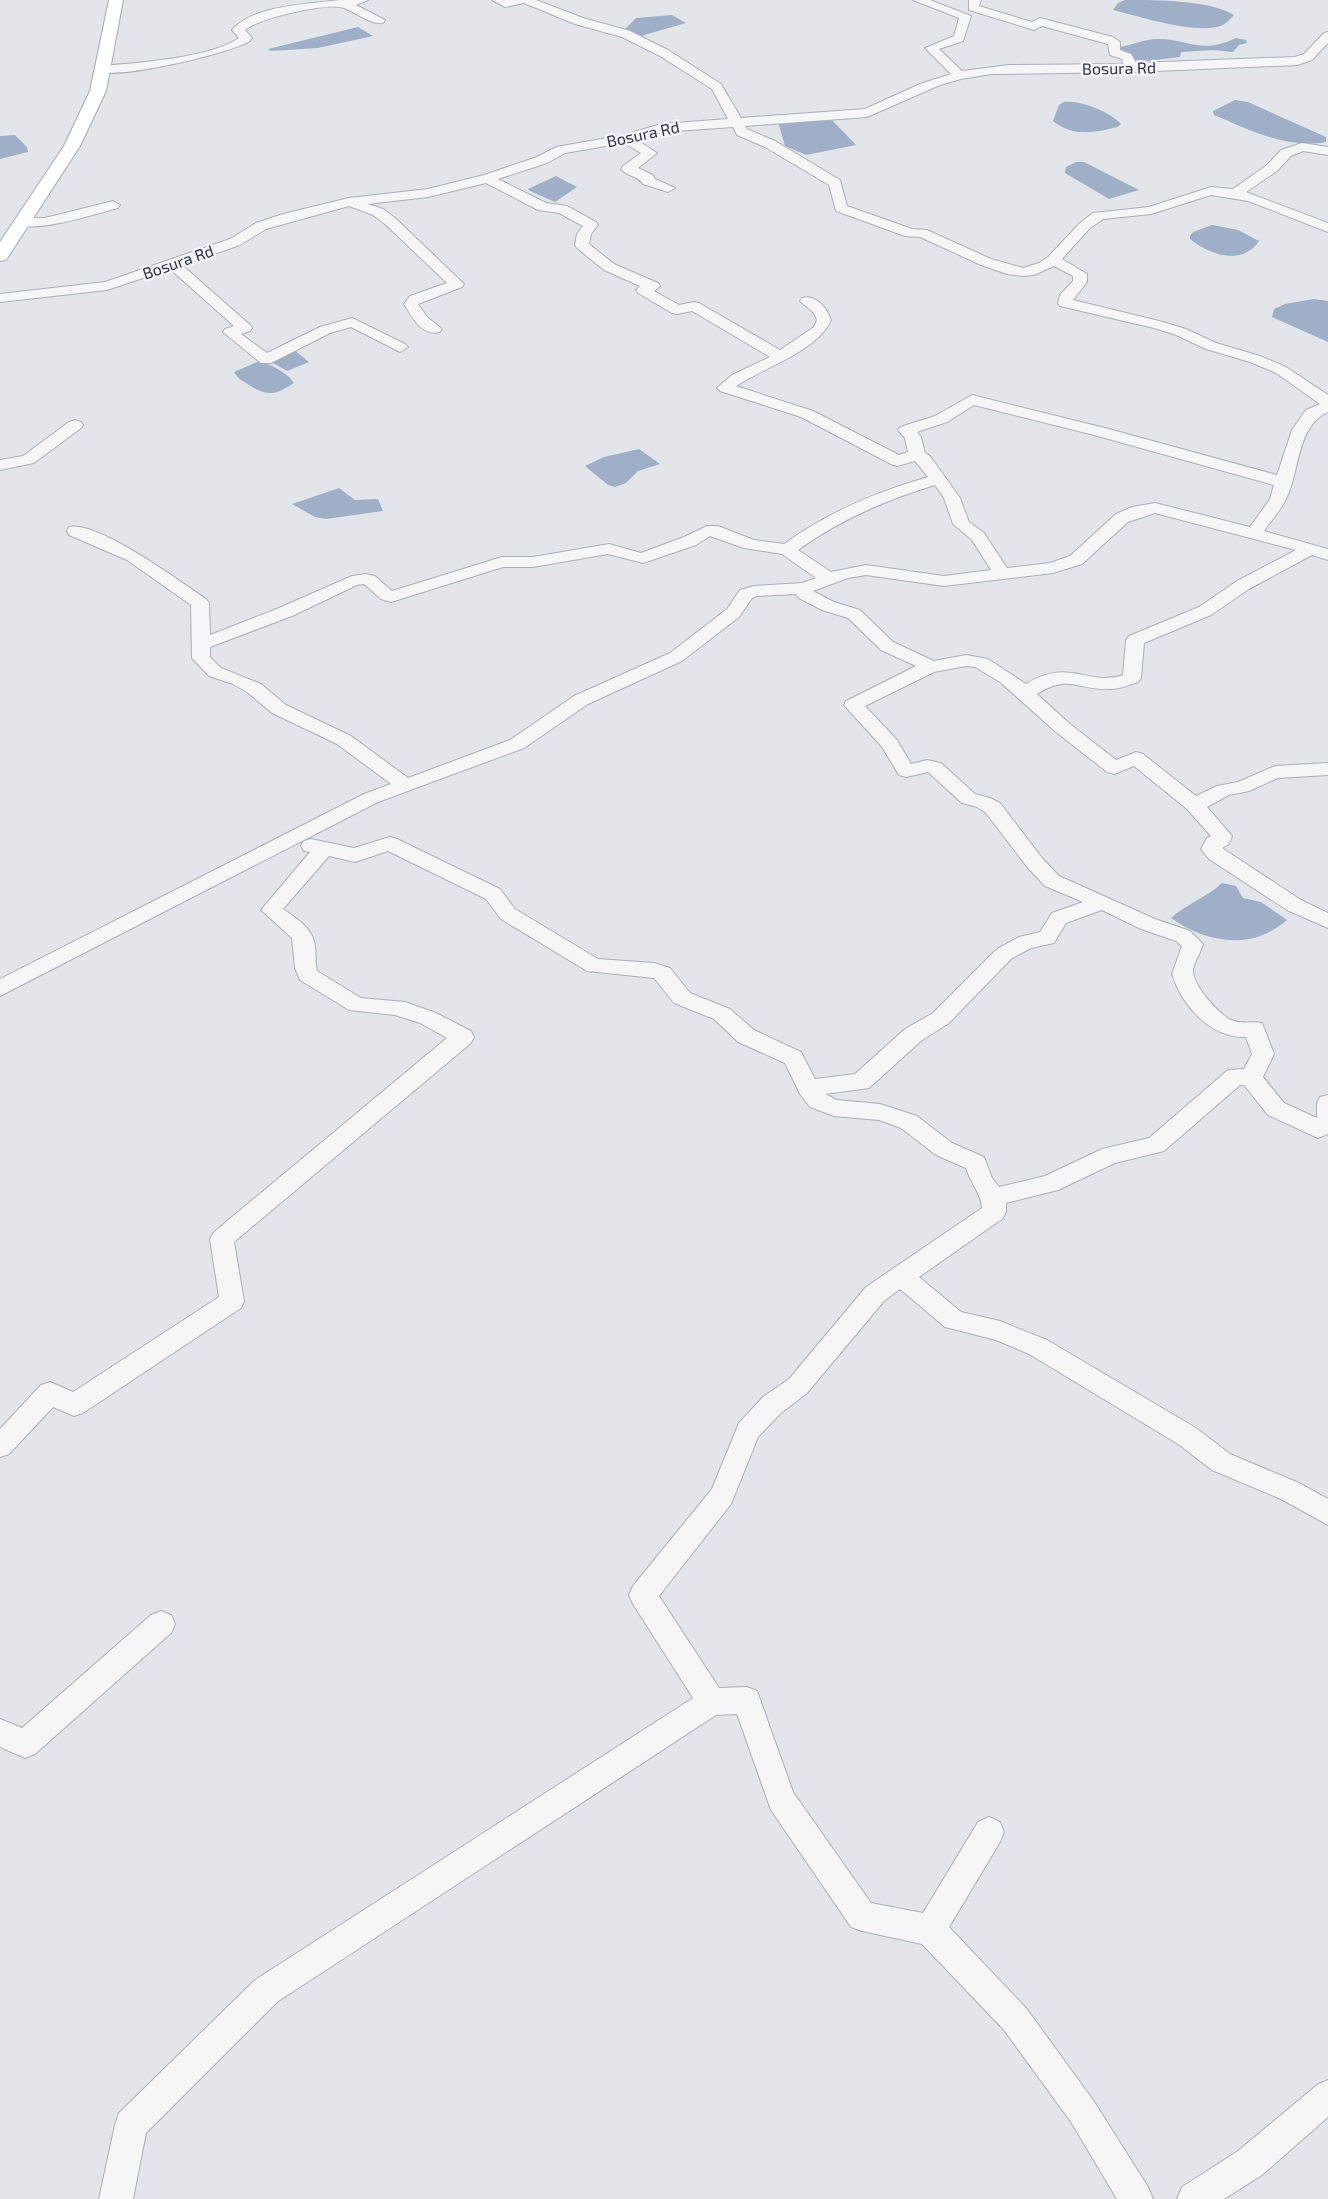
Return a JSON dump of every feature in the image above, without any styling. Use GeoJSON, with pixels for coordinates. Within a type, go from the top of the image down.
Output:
{"type":"FeatureCollection","features":[{"type":"Feature","properties":{"kind":"main road"},"geometry":{"type":"LineString","coordinates":[[0,256],[72,146],[98,91],[116,0]]}},
{"type":"Feature","properties":{"kind":"street"},"geometry":{"type":"LineString","coordinates":[[101,70],[169,61],[236,46],[246,38],[238,30],[243,24],[277,12],[362,0]]}},
{"type":"Feature","properties":{"kind":"street"},"geometry":{"type":"LineString","coordinates":[[498,0],[505,3],[524,0],[579,21],[626,34],[664,53],[717,87],[742,132],[770,144],[835,183],[841,208],[910,233],[922,233],[1005,270],[1034,271],[1054,261],[1094,219],[1101,216],[1143,212],[1213,190],[1235,194],[1328,228]]}},
{"type":"Feature","properties":{"kind":"street"},"geometry":{"type":"LineString","coordinates":[[919,0],[965,16],[959,38],[931,48],[959,75]]}},
{"type":"Feature","properties":{"kind":"street"},"geometry":{"type":"LineString","coordinates":[[975,0],[973,8],[1012,21],[1034,26],[1040,22],[1114,42],[1114,52],[1127,57],[1131,68]]}},
{"type":"Feature","properties":{"kind":"street"},"geometry":{"type":"LineString","coordinates":[[343,3],[379,20]]}},
{"type":"Feature","properties":{"kind":"street"},"geometry":{"type":"LineString","coordinates":[[260,4],[277,12]]}},
{"type":"Feature","properties":{"kind":"street","name":"Bosura Rd"},"geometry":{"type":"LineString","coordinates":[[0,298],[95,289],[235,242],[261,226],[288,217],[349,202],[428,193],[489,178],[542,160],[561,150],[626,139],[661,128],[867,113],[887,106],[933,82],[959,75],[1010,69],[1202,67],[1297,61],[1308,57],[1328,36]]}},
{"type":"Feature","properties":{"kind":"street"},"geometry":{"type":"LineString","coordinates":[[626,139],[650,153],[628,169],[640,173],[648,178],[648,181],[668,188]]}},
{"type":"Feature","properties":{"kind":"street"},"geometry":{"type":"LineString","coordinates":[[1235,194],[1272,168],[1286,153],[1302,147],[1328,151]]}},
{"type":"Feature","properties":{"kind":"street"},"geometry":{"type":"LineString","coordinates":[[489,178],[494,183],[543,207],[562,209],[591,225],[584,234],[582,245],[609,267],[653,286],[643,290],[677,310],[693,306],[780,357]]}},
{"type":"Feature","properties":{"kind":"street"},"geometry":{"type":"LineString","coordinates":[[349,202],[368,207],[390,221],[457,284],[421,297],[411,304],[421,320],[435,329]]}},
{"type":"Feature","properties":{"kind":"street"},"geometry":{"type":"LineString","coordinates":[[22,222],[45,222],[113,205]]}},
{"type":"Feature","properties":{"kind":"street"},"geometry":{"type":"LineString","coordinates":[[1054,261],[1080,273],[1080,282],[1067,295],[1065,303],[1158,325],[1211,346],[1255,359],[1281,370],[1328,404],[1312,413],[1300,430],[1278,499],[1253,535]]}},
{"type":"Feature","properties":{"kind":"street"},"geometry":{"type":"LineString","coordinates":[[172,264],[245,328],[230,332],[266,360],[325,330],[352,322],[400,347]]}},
{"type":"Feature","properties":{"kind":"street"},"geometry":{"type":"LineString","coordinates":[[807,302],[821,311],[824,320],[820,329],[772,363],[732,381],[725,388],[807,414],[897,461],[917,455],[924,459],[952,498],[961,524],[978,537],[1002,574]]}},
{"type":"Feature","properties":{"kind":"street"},"geometry":{"type":"LineString","coordinates":[[917,455],[913,437],[906,430],[941,418],[972,400],[1099,431],[1283,482]]}},
{"type":"Feature","properties":{"kind":"street"},"geometry":{"type":"LineString","coordinates":[[1306,421],[1328,426]]}},
{"type":"Feature","properties":{"kind":"street"},"geometry":{"type":"LineString","coordinates":[[0,465],[28,460],[75,425]]}},
{"type":"Feature","properties":{"kind":"street"},"geometry":{"type":"LineString","coordinates":[[787,550],[816,528],[849,510],[882,496],[938,479]]}},
{"type":"Feature","properties":{"kind":"street"},"geometry":{"type":"LineString","coordinates":[[0,988],[371,798],[517,744],[581,700],[676,657],[733,613],[746,594],[754,591],[804,588],[845,573],[866,570],[944,581],[1069,564],[1122,518],[1138,511],[1155,508],[1319,552]]}},
{"type":"Feature","properties":{"kind":"street"},"geometry":{"type":"LineString","coordinates":[[75,531],[133,556],[200,603],[201,658],[214,672],[239,680],[254,688],[279,709],[344,740],[405,786]]}},
{"type":"Feature","properties":{"kind":"street"},"geometry":{"type":"LineString","coordinates":[[200,644],[313,600],[343,584],[363,579],[368,579],[386,596],[391,597],[502,562],[533,562],[609,549],[632,557],[643,558],[690,542],[707,531],[718,531],[750,544],[787,550],[829,579]]}},
{"type":"Feature","properties":{"kind":"street"},"geometry":{"type":"LineString","coordinates":[[1025,693],[1052,678],[1068,677],[1119,685],[1132,678],[1135,640],[1205,611],[1243,585],[1319,552]]}},
{"type":"Feature","properties":{"kind":"street"},"geometry":{"type":"LineString","coordinates":[[804,588],[805,594],[828,606],[854,614],[887,646],[931,666],[942,667],[970,659],[996,671],[1114,768],[1136,758],[1194,805],[1222,836],[1222,839],[1214,843],[1211,849],[1216,854],[1294,905],[1328,921]]}},
{"type":"Feature","properties":{"kind":"street"},"geometry":{"type":"LineString","coordinates":[[931,666],[853,705],[890,744],[906,771],[927,766],[934,767],[969,799],[983,802],[993,808],[1035,863],[1052,881],[1148,924],[1183,936],[1193,944],[1191,955],[1182,973],[1192,996],[1224,1027],[1235,1030],[1254,1029],[1259,1040],[1263,1053],[1251,1078]]}},
{"type":"Feature","properties":{"kind":"street"},"geometry":{"type":"LineString","coordinates":[[1194,805],[1224,790],[1242,786],[1275,772],[1328,769]]}},
{"type":"Feature","properties":{"kind":"street"},"geometry":{"type":"LineString","coordinates":[[292,840],[355,855],[390,844],[493,894],[508,914],[594,966],[654,970],[662,973],[682,998],[722,1014],[746,1036],[794,1058],[808,1088],[818,1101],[834,1108],[879,1112],[909,1122],[944,1149],[975,1163],[981,1181],[994,1197],[994,1212],[875,1294],[798,1386],[772,1405],[748,1431],[722,1496],[643,1595],[712,1702]]}},
{"type":"Feature","properties":{"kind":"street"},"geometry":{"type":"LineString","coordinates":[[0,1446],[50,1393],[74,1405],[232,1301],[222,1239],[463,1037],[428,1018],[397,1007],[357,1005],[308,975],[304,967],[306,945],[301,933],[289,921],[278,917],[271,910],[324,849]]}},
{"type":"Feature","properties":{"kind":"street"},"geometry":{"type":"LineString","coordinates":[[808,1088],[861,1082],[913,1035],[941,1018],[1004,954],[1026,942],[1047,938],[1059,918],[1102,902]]}},
{"type":"Feature","properties":{"kind":"street"},"geometry":{"type":"LineString","coordinates":[[994,1197],[1050,1184],[1110,1155],[1156,1145],[1236,1076],[1251,1078],[1276,1108],[1318,1129],[1328,1124],[1328,1103]]}},
{"type":"Feature","properties":{"kind":"street"},"geometry":{"type":"LineString","coordinates":[[902,1276],[954,1320],[1000,1331],[1038,1347],[1187,1436],[1221,1462],[1290,1491],[1328,1513]]}},
{"type":"Feature","properties":{"kind":"street"},"geometry":{"type":"LineString","coordinates":[[0,1733],[25,1744],[161,1624]]}},
{"type":"Feature","properties":{"kind":"street"},"geometry":{"type":"LineString","coordinates":[[116,2199],[130,2125],[266,1991],[712,1702],[747,1700],[781,1800],[862,1916],[930,1930],[1015,2019],[1082,2110],[1136,2199]]}},
{"type":"Feature","properties":{"kind":"street"},"geometry":{"type":"LineString","coordinates":[[930,1930],[989,1832]]}},
{"type":"Feature","properties":{"kind":"street"},"geometry":{"type":"LineString","coordinates":[[1194,2199],[1250,2163],[1328,2096]]}},
{"type":"Feature","properties":{"kind":"water"},"geometry":{"type":"Polygon","coordinates":[[[1125,0],[1197,4],[1211,6],[1234,15],[1224,24],[1212,28],[1184,27],[1113,10],[1118,3],[1125,0]]]}},
{"type":"Feature","properties":{"kind":"water"},"geometry":{"type":"Polygon","coordinates":[[[672,15],[686,23],[641,36],[625,29],[636,18],[672,15]]]}},
{"type":"Feature","properties":{"kind":"water"},"geometry":{"type":"Polygon","coordinates":[[[358,27],[373,36],[318,48],[271,51],[268,49],[358,27]]]}},
{"type":"Feature","properties":{"kind":"water"},"geometry":{"type":"Polygon","coordinates":[[[1236,38],[1246,40],[1247,43],[1239,45],[1233,52],[1213,50],[1181,52],[1180,57],[1139,62],[1121,52],[1120,47],[1157,39],[1204,46],[1224,43],[1236,38]]]}},
{"type":"Feature","properties":{"kind":"water"},"geometry":{"type":"Polygon","coordinates":[[[1235,100],[1248,102],[1326,137],[1326,142],[1297,143],[1268,137],[1214,115],[1213,111],[1235,100]]]}},
{"type":"Feature","properties":{"kind":"water"},"geometry":{"type":"Polygon","coordinates":[[[1064,102],[1079,103],[1095,108],[1110,115],[1121,124],[1117,127],[1092,132],[1068,130],[1053,121],[1059,105],[1064,102]]]}},
{"type":"Feature","properties":{"kind":"water"},"geometry":{"type":"Polygon","coordinates":[[[831,119],[856,145],[806,155],[785,146],[778,122],[831,119]]]}},
{"type":"Feature","properties":{"kind":"water"},"geometry":{"type":"Polygon","coordinates":[[[15,135],[27,147],[28,152],[0,159],[0,136],[15,135]]]}},
{"type":"Feature","properties":{"kind":"water"},"geometry":{"type":"Polygon","coordinates":[[[1076,162],[1084,162],[1139,190],[1109,199],[1065,173],[1066,167],[1076,162]]]}},
{"type":"Feature","properties":{"kind":"water"},"geometry":{"type":"Polygon","coordinates":[[[556,176],[577,187],[555,202],[528,189],[556,176]]]}},
{"type":"Feature","properties":{"kind":"water"},"geometry":{"type":"Polygon","coordinates":[[[1212,225],[1238,230],[1259,241],[1252,249],[1235,256],[1207,250],[1190,239],[1193,232],[1212,225]]]}},
{"type":"Feature","properties":{"kind":"water"},"geometry":{"type":"Polygon","coordinates":[[[1314,299],[1328,301],[1328,342],[1272,317],[1274,309],[1285,304],[1314,299]]]}},
{"type":"Feature","properties":{"kind":"water"},"geometry":{"type":"Polygon","coordinates":[[[293,349],[309,362],[287,371],[270,361],[293,349]]]}},
{"type":"Feature","properties":{"kind":"water"},"geometry":{"type":"Polygon","coordinates":[[[257,362],[278,369],[294,383],[277,392],[267,393],[249,385],[234,372],[257,362]]]}},
{"type":"Feature","properties":{"kind":"water"},"geometry":{"type":"Polygon","coordinates":[[[639,449],[660,464],[638,471],[626,483],[615,487],[608,485],[585,466],[604,457],[639,449]]]}},
{"type":"Feature","properties":{"kind":"water"},"geometry":{"type":"Polygon","coordinates":[[[339,488],[355,500],[378,499],[383,511],[326,519],[315,517],[292,504],[339,488]]]}},
{"type":"Feature","properties":{"kind":"water"},"geometry":{"type":"Polygon","coordinates":[[[1222,883],[1236,886],[1243,898],[1261,902],[1287,920],[1259,936],[1244,940],[1229,940],[1199,933],[1171,918],[1222,883]]]}}]}
